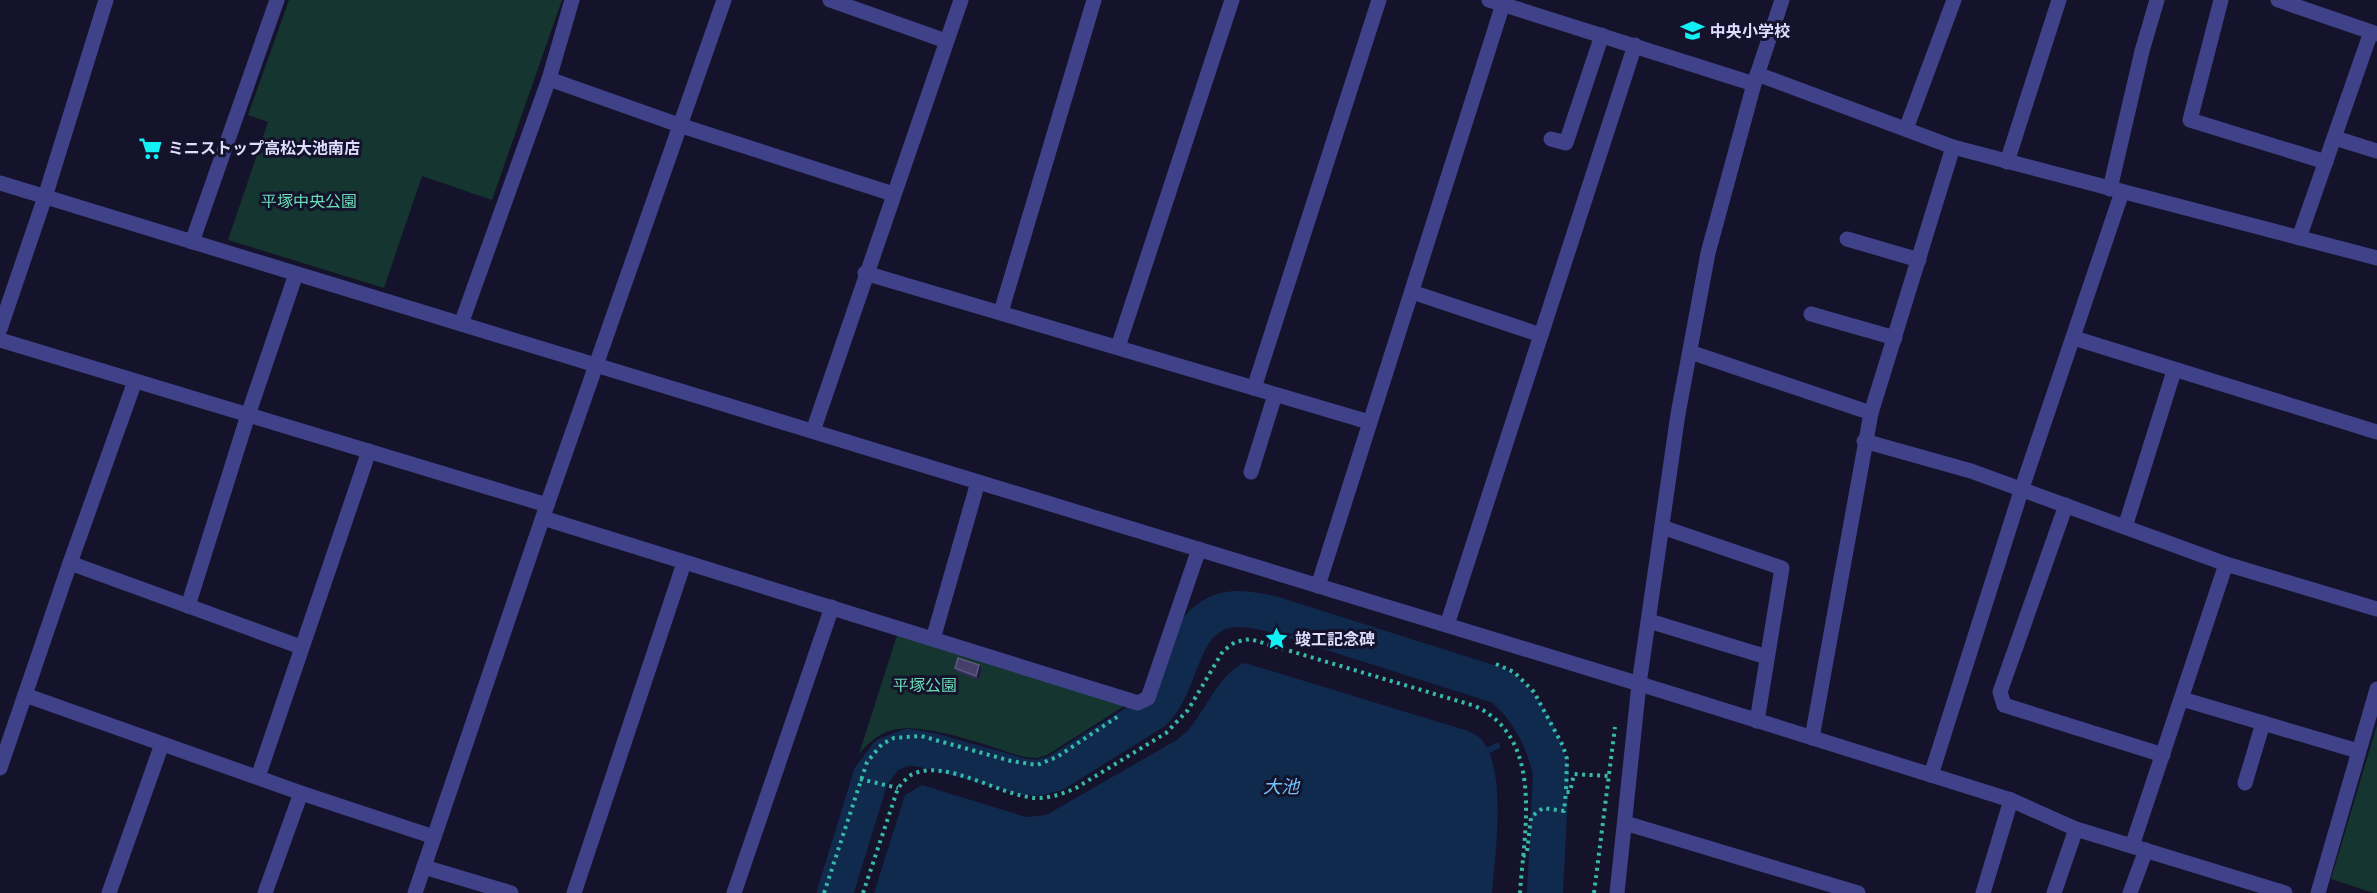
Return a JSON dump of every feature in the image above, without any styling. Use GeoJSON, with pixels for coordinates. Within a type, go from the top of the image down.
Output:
{"type":"FeatureCollection","features":[{"type":"Feature","properties":{"kind":"street"},"geometry":{"type":"LineString","coordinates":[[0,329],[45,197],[106,0]]}},
{"type":"Feature","properties":{"kind":"street"},"geometry":{"type":"LineString","coordinates":[[192,242],[277,0]]}},
{"type":"Feature","properties":{"kind":"street"},"geometry":{"type":"LineString","coordinates":[[460,324],[549,79],[572,0]]}},
{"type":"Feature","properties":{"kind":"street"},"geometry":{"type":"LineString","coordinates":[[415,893],[724,0]]}},
{"type":"Feature","properties":{"kind":"street"},"geometry":{"type":"LineString","coordinates":[[830,0],[946,40]]}},
{"type":"Feature","properties":{"kind":"street"},"geometry":{"type":"LineString","coordinates":[[813,431],[865,273],[961,0]]}},
{"type":"Feature","properties":{"kind":"street"},"geometry":{"type":"LineString","coordinates":[[1001,312],[1094,0]]}},
{"type":"Feature","properties":{"kind":"street"},"geometry":{"type":"LineString","coordinates":[[1118,347],[1232,0]]}},
{"type":"Feature","properties":{"kind":"street"},"geometry":{"type":"LineString","coordinates":[[1254,388],[1379,0]]}},
{"type":"Feature","properties":{"kind":"street"},"geometry":{"type":"LineString","coordinates":[[1617,893],[1639,684],[1689,352],[1708,253],[1756,79],[1782,0]]}},
{"type":"Feature","properties":{"kind":"street"},"geometry":{"type":"LineString","coordinates":[[1906,129],[1954,0]]}},
{"type":"Feature","properties":{"kind":"street"},"geometry":{"type":"LineString","coordinates":[[2007,162],[2059,0]]}},
{"type":"Feature","properties":{"kind":"street"},"geometry":{"type":"LineString","coordinates":[[1931,775],[2022,488],[2073,338],[2116,190],[2142,51],[2157,0]]}},
{"type":"Feature","properties":{"kind":"street"},"geometry":{"type":"LineString","coordinates":[[2221,0],[2190,120],[2326,162]]}},
{"type":"Feature","properties":{"kind":"street"},"geometry":{"type":"LineString","coordinates":[[2278,0],[2374,33],[2299,238]]}},
{"type":"Feature","properties":{"kind":"street"},"geometry":{"type":"LineString","coordinates":[[1318,586],[1412,292],[1496,2],[1756,79],[1953,147],[2377,258]]}},
{"type":"Feature","properties":{"kind":"street"},"geometry":{"type":"LineString","coordinates":[[1551,139],[1566,143],[1602,35]]}},
{"type":"Feature","properties":{"kind":"street"},"geometry":{"type":"LineString","coordinates":[[1447,625],[1635,45]]}},
{"type":"Feature","properties":{"kind":"street"},"geometry":{"type":"LineString","coordinates":[[549,79],[679,125],[893,194]]}},
{"type":"Feature","properties":{"kind":"street"},"geometry":{"type":"LineString","coordinates":[[2335,138],[2377,151]]}},
{"type":"Feature","properties":{"kind":"street"},"geometry":{"type":"LineString","coordinates":[[1812,738],[1864,441],[1953,147]]}},
{"type":"Feature","properties":{"kind":"street"},"geometry":{"type":"LineString","coordinates":[[0,183],[1639,684],[2012,800],[2076,828],[2285,893]]}},
{"type":"Feature","properties":{"kind":"street"},"geometry":{"type":"LineString","coordinates":[[1847,239],[1919,260]]}},
{"type":"Feature","properties":{"kind":"street"},"geometry":{"type":"LineString","coordinates":[[865,273],[1369,422]]}},
{"type":"Feature","properties":{"kind":"street"},"geometry":{"type":"LineString","coordinates":[[188,606],[248,415],[296,274]]}},
{"type":"Feature","properties":{"kind":"street"},"geometry":{"type":"LineString","coordinates":[[1412,292],[1540,335]]}},
{"type":"Feature","properties":{"kind":"street"},"geometry":{"type":"LineString","coordinates":[[1811,314],[1895,338]]}},
{"type":"Feature","properties":{"kind":"street"},"geometry":{"type":"LineString","coordinates":[[2073,338],[2377,432]]}},
{"type":"Feature","properties":{"kind":"street"},"geometry":{"type":"LineString","coordinates":[[0,340],[369,451],[684,563],[1138,703],[1148,698],[1199,549]]}},
{"type":"Feature","properties":{"kind":"street"},"geometry":{"type":"LineString","coordinates":[[1689,352],[1871,413]]}},
{"type":"Feature","properties":{"kind":"street"},"geometry":{"type":"LineString","coordinates":[[2125,527],[2174,371]]}},
{"type":"Feature","properties":{"kind":"street"},"geometry":{"type":"LineString","coordinates":[[0,768],[135,381]]}},
{"type":"Feature","properties":{"kind":"street"},"geometry":{"type":"LineString","coordinates":[[1251,471],[1275,394]]}},
{"type":"Feature","properties":{"kind":"street"},"geometry":{"type":"LineString","coordinates":[[1864,441],[1971,471],[2226,564],[2377,609]]}},
{"type":"Feature","properties":{"kind":"street"},"geometry":{"type":"LineString","coordinates":[[258,777],[369,451]]}},
{"type":"Feature","properties":{"kind":"street"},"geometry":{"type":"LineString","coordinates":[[933,639],[978,482]]}},
{"type":"Feature","properties":{"kind":"street"},"geometry":{"type":"LineString","coordinates":[[2066,505],[2000,692],[2004,705],[2163,754]]}},
{"type":"Feature","properties":{"kind":"street"},"geometry":{"type":"LineString","coordinates":[[1662,527],[1782,568],[1757,721]]}},
{"type":"Feature","properties":{"kind":"street"},"geometry":{"type":"LineString","coordinates":[[70,563],[301,647]]}},
{"type":"Feature","properties":{"kind":"street"},"geometry":{"type":"LineString","coordinates":[[574,893],[684,563]]}},
{"type":"Feature","properties":{"kind":"street"},"geometry":{"type":"LineString","coordinates":[[2130,893],[2163,754],[2226,564]]}},
{"type":"Feature","properties":{"kind":"street"},"geometry":{"type":"LineString","coordinates":[[734,893],[832,607]]}},
{"type":"Feature","properties":{"kind":"street"},"geometry":{"type":"LineString","coordinates":[[1649,621],[1767,657]]}},
{"type":"Feature","properties":{"kind":"street"},"geometry":{"type":"LineString","coordinates":[[2318,893],[2377,689]]}},
{"type":"Feature","properties":{"kind":"street"},"geometry":{"type":"LineString","coordinates":[[25,695],[301,793],[434,837]]}},
{"type":"Feature","properties":{"kind":"street"},"geometry":{"type":"LineString","coordinates":[[2182,699],[2358,751]]}},
{"type":"Feature","properties":{"kind":"street"},"geometry":{"type":"LineString","coordinates":[[2245,783],[2263,723]]}},
{"type":"Feature","properties":{"kind":"street"},"geometry":{"type":"LineString","coordinates":[[109,893],[162,744]]}},
{"type":"Feature","properties":{"kind":"street"},"geometry":{"type":"LineString","coordinates":[[265,893],[301,793]]}},
{"type":"Feature","properties":{"kind":"street"},"geometry":{"type":"LineString","coordinates":[[1983,893],[2012,800]]}},
{"type":"Feature","properties":{"kind":"street"},"geometry":{"type":"LineString","coordinates":[[1625,823],[1858,893]]}},
{"type":"Feature","properties":{"kind":"street"},"geometry":{"type":"LineString","coordinates":[[2054,893],[2076,828]]}},
{"type":"Feature","properties":{"kind":"street"},"geometry":{"type":"LineString","coordinates":[[424,867],[511,893]]}},
{"type":"Feature","properties":{"kind":"street"},"geometry":{"type":"LineString","coordinates":[[2230,893],[2237,879]]}},
{"type":"Feature","properties":{"kind":"path"},"geometry":{"type":"LineString","coordinates":[[863,893],[898,788],[908,776],[920,771],[935,771],[954,774],[1019,795],[1037,798],[1064,793],[1166,733],[1188,710],[1223,651],[1235,642],[1250,639],[1475,706],[1490,713],[1502,724],[1515,742],[1521,760],[1526,800],[1520,893]]}},
{"type":"Feature","properties":{"kind":"path"},"geometry":{"type":"LineString","coordinates":[[1496,664],[1514,672],[1534,692],[1563,746],[1567,759],[1564,811],[1543,808],[1532,817],[1527,852],[1522,857]]}},
{"type":"Feature","properties":{"kind":"path"},"geometry":{"type":"LineString","coordinates":[[824,893],[860,779],[867,762],[882,744],[908,735],[934,738],[1028,765],[1048,762],[1138,703]]}},
{"type":"Feature","properties":{"kind":"path"},"geometry":{"type":"LineString","coordinates":[[1594,893],[1616,718]]}},
{"type":"Feature","properties":{"kind":"path"},"geometry":{"type":"LineString","coordinates":[[1566,792],[1570,792],[1574,774],[1609,776]]}},
{"type":"Feature","properties":{"kind":"path"},"geometry":{"type":"LineString","coordinates":[[860,779],[898,788]]}},
{"type":"Feature","properties":{"kind":"green space","name":"平塚中央公園"},"geometry":{"type":"Polygon","coordinates":[[[289,0],[562,0],[492,200],[422,176],[384,288],[228,240],[268,122],[248,115],[289,0]]]}},
{"type":"Feature","properties":{"kind":"green space","name":"平塚公園"},"geometry":{"type":"Polygon","coordinates":[[[898,632],[1129,703],[1047,755],[1037,758],[1024,757],[939,732],[906,728],[882,734],[859,754],[898,632]]]}},
{"type":"Feature","properties":{"kind":"green space"},"geometry":{"type":"Polygon","coordinates":[[[2377,725],[2377,893],[2374,893],[2331,879],[2377,725]]]}},
{"type":"Feature","properties":{"kind":"water","name":"大池"},"geometry":{"type":"Polygon","coordinates":[[[1245,663],[1468,731],[1480,738],[1489,751],[1497,790],[1497,835],[1492,893],[874,893],[905,795],[922,785],[1026,817],[1046,815],[1175,741],[1190,728],[1229,673],[1245,663]]]}},
{"type":"Feature","properties":{"kind":"building"},"geometry":{"type":"Polygon","coordinates":[[[958,658],[979,665],[976,676],[955,668],[958,658]]]}},
{"type":"Feature","properties":{"kind":"waterway"},"geometry":{"type":"LineString","coordinates":[[835,893],[871,776],[887,755],[908,747],[932,751],[1024,777],[1038,778],[1056,773],[1155,711],[1172,684],[1184,653],[1200,626],[1211,616],[1237,609],[1269,613],[1500,686],[1510,694],[1533,724],[1551,772],[1545,893]]}},
{"type":"Feature","properties":{"kind":"waterway"},"geometry":{"type":"LineString","coordinates":[[1523,732],[1533,726]]}},
{"type":"Feature","properties":{"kind":"waterway"},"geometry":{"type":"LineString","coordinates":[[1487,751],[1497,746]]}},
{"type":"Feature","properties":{"kind":"place","name":"中央小学校"},"geometry":{"type":"Point","coordinates":[1692,31]}},
{"type":"Feature","properties":{"kind":"place","name":"ミニストップ高松大池南店"},"geometry":{"type":"Point","coordinates":[150,148]}},
{"type":"Feature","properties":{"kind":"place","name":"竣工記念碑"},"geometry":{"type":"Point","coordinates":[1277,639]}}]}
